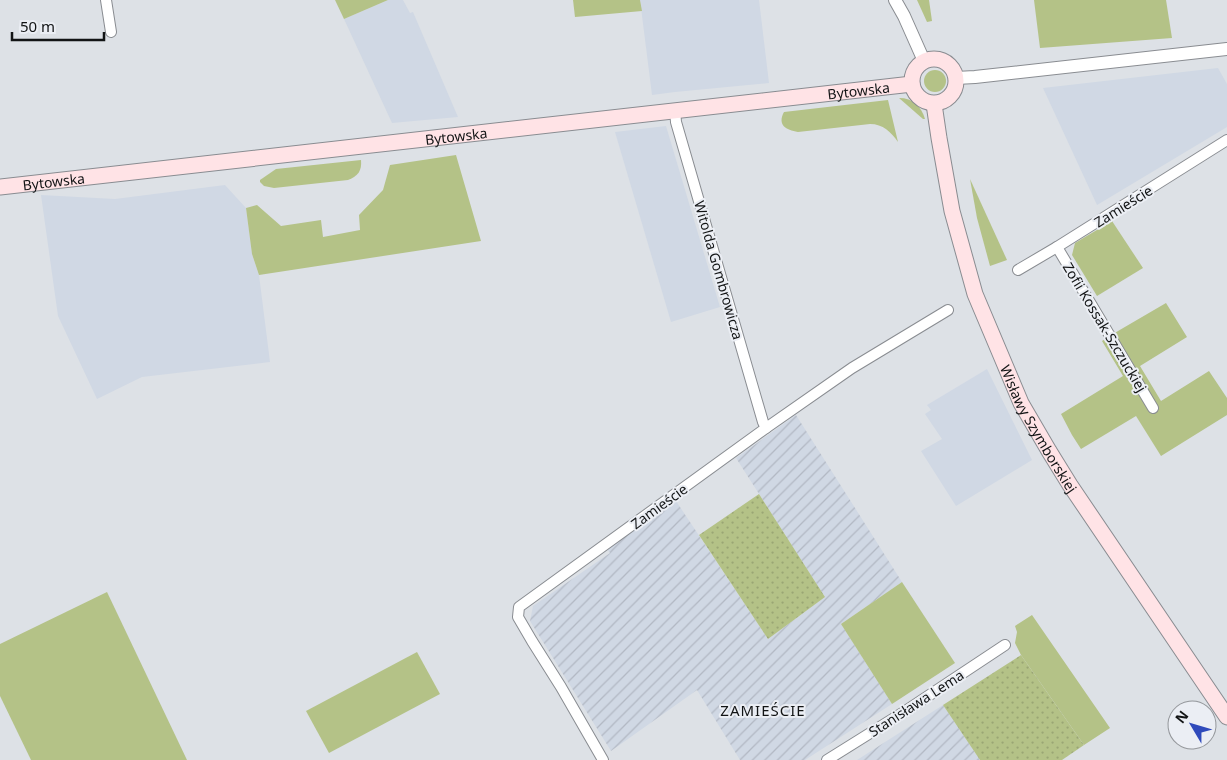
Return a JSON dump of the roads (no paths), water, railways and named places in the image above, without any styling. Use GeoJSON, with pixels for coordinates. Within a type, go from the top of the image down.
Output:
{"type":"FeatureCollection","features":[{"type":"Feature","properties":{"kind":"main road"},"geometry":{"type":"LineString","coordinates":[[935,59],[945,62],[952,68],[956,78],[956,88],[951,96],[944,102],[934,104],[919,98],[914,92],[912,84],[914,72],[918,66],[924,61],[935,59]]}},
{"type":"Feature","properties":{"kind":"main road","name":"Bytowska"},"geometry":{"type":"LineString","coordinates":[[0,187],[912,84]]}},
{"type":"Feature","properties":{"kind":"main road","name":"Wisławy Szymborskiej"},"geometry":{"type":"LineString","coordinates":[[934,104],[952,211],[975,294],[1021,402],[1070,484],[1227,717]]}},
{"type":"Feature","properties":{"kind":"street"},"geometry":{"type":"LineString","coordinates":[[106,0],[112,32]]}},
{"type":"Feature","properties":{"kind":"street"},"geometry":{"type":"LineString","coordinates":[[895,0],[924,61]]}},
{"type":"Feature","properties":{"kind":"street"},"geometry":{"type":"LineString","coordinates":[[956,78],[1227,48]]}},
{"type":"Feature","properties":{"kind":"street","name":"Witolda Gombrowicza"},"geometry":{"type":"LineString","coordinates":[[675,110],[681,141],[762,422],[766,428]]}},
{"type":"Feature","properties":{"kind":"street","name":"Zamieście"},"geometry":{"type":"LineString","coordinates":[[1018,270],[1227,140]]}},
{"type":"Feature","properties":{"kind":"street","name":"Zofii Kossak-Szczuckiej"},"geometry":{"type":"LineString","coordinates":[[1057,247],[1153,408]]}},
{"type":"Feature","properties":{"kind":"street","name":"Zamieście"},"geometry":{"type":"LineString","coordinates":[[603,760],[518,617],[519,607],[852,368],[948,310]]}},
{"type":"Feature","properties":{"kind":"street","name":"Stanisława Lema"},"geometry":{"type":"LineString","coordinates":[[827,760],[1005,646]]}},
{"type":"Feature","properties":{"kind":"district","name":"ZAMIEŚCIE"},"geometry":{"type":"Point","coordinates":[763,710]}}]}
